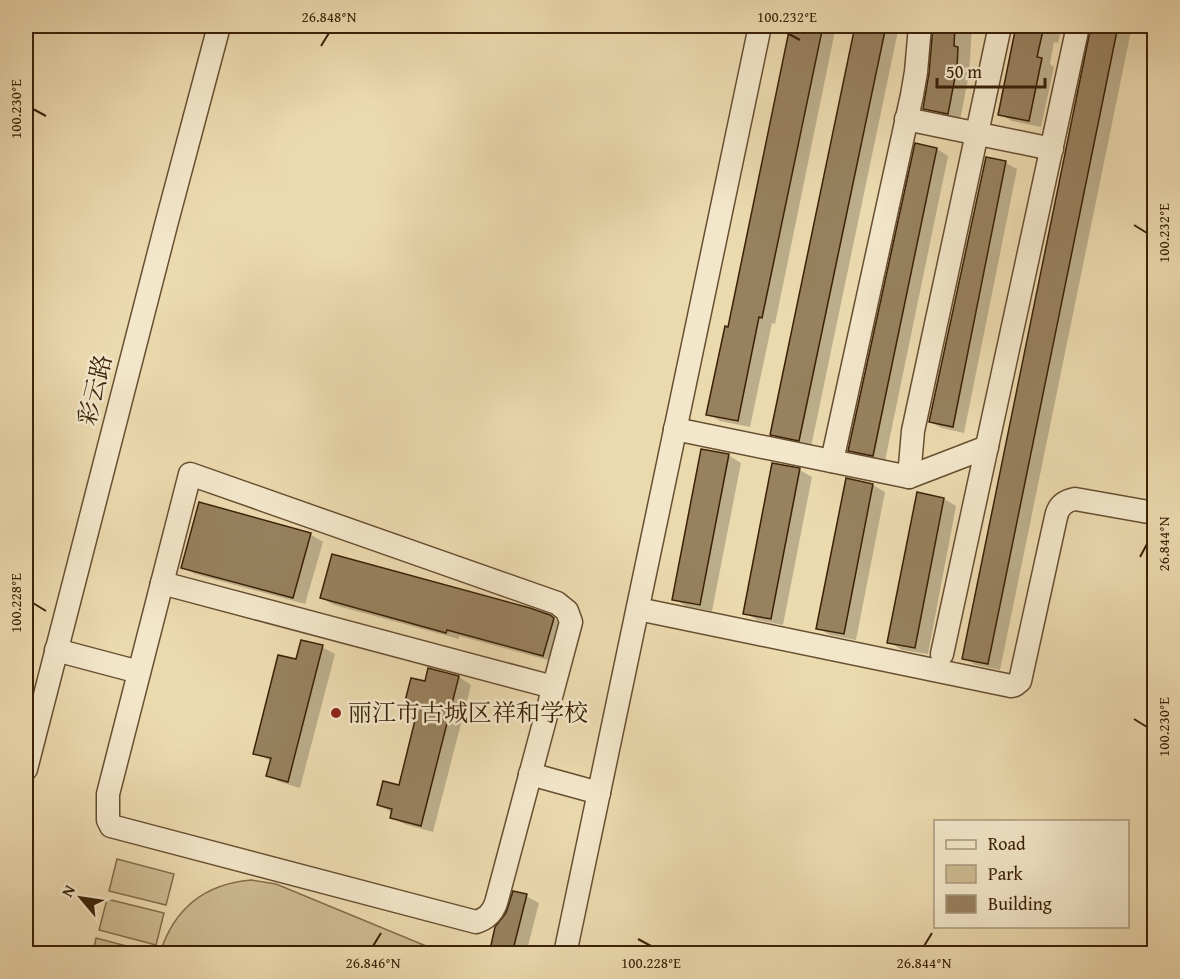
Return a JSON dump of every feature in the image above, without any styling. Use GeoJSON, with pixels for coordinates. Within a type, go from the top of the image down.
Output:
{"type":"FeatureCollection","features":[{"type":"Feature","properties":{"kind":"street","name":"彩云路"},"geometry":{"type":"LineString","coordinates":[[26,769],[219,26]]}},
{"type":"Feature","properties":{"kind":"street"},"geometry":{"type":"LineString","coordinates":[[566,954],[760,26]]}},
{"type":"Feature","properties":{"kind":"street"},"geometry":{"type":"LineString","coordinates":[[832,461],[916,72],[920,26]]}},
{"type":"Feature","properties":{"kind":"street"},"geometry":{"type":"LineString","coordinates":[[909,477],[913,431],[1000,26]]}},
{"type":"Feature","properties":{"kind":"street"},"geometry":{"type":"LineString","coordinates":[[942,654],[1078,26]]}},
{"type":"Feature","properties":{"kind":"street"},"geometry":{"type":"LineString","coordinates":[[906,119],[1052,149]]}},
{"type":"Feature","properties":{"kind":"street"},"geometry":{"type":"LineString","coordinates":[[675,429],[909,477],[987,447]]}},
{"type":"Feature","properties":{"kind":"street"},"geometry":{"type":"LineString","coordinates":[[190,474],[557,603],[567,611],[571,622],[494,909],[487,917],[476,922],[111,826],[108,820],[108,794],[162,583],[190,474]]}},
{"type":"Feature","properties":{"kind":"street"},"geometry":{"type":"LineString","coordinates":[[638,609],[1011,686],[1020,681],[1060,507],[1069,500],[1081,499],[1155,513]]}},
{"type":"Feature","properties":{"kind":"street"},"geometry":{"type":"LineString","coordinates":[[162,583],[553,687]]}},
{"type":"Feature","properties":{"kind":"street"},"geometry":{"type":"LineString","coordinates":[[56,650],[139,672]]}},
{"type":"Feature","properties":{"kind":"street"},"geometry":{"type":"LineString","coordinates":[[530,774],[599,793]]}},
{"type":"Feature","properties":{"kind":"green space"},"geometry":{"type":"Polygon","coordinates":[[[117,859],[174,874],[166,905],[109,891],[117,859]]]}},
{"type":"Feature","properties":{"kind":"green space"},"geometry":{"type":"Polygon","coordinates":[[[251,880],[276,884],[443,953],[160,953],[174,924],[193,902],[219,887],[251,880]]]}},
{"type":"Feature","properties":{"kind":"green space"},"geometry":{"type":"Polygon","coordinates":[[[107,899],[164,913],[156,945],[99,930],[107,899]]]}},
{"type":"Feature","properties":{"kind":"green space"},"geometry":{"type":"Polygon","coordinates":[[[96,938],[153,953],[93,953],[96,938]]]}},
{"type":"Feature","properties":{"kind":"building"},"geometry":{"type":"Polygon","coordinates":[[[790,26],[823,26],[738,421],[706,415],[725,326],[728,327],[790,26]]]}},
{"type":"Feature","properties":{"kind":"building"},"geometry":{"type":"Polygon","coordinates":[[[855,26],[886,26],[799,441],[770,435],[855,26]]]}},
{"type":"Feature","properties":{"kind":"building"},"geometry":{"type":"Polygon","coordinates":[[[933,26],[955,26],[954,46],[958,47],[957,67],[948,114],[923,109],[933,26]]]}},
{"type":"Feature","properties":{"kind":"building"},"geometry":{"type":"Polygon","coordinates":[[[1016,26],[1044,26],[1037,57],[1042,58],[1029,121],[998,115],[1016,26]]]}},
{"type":"Feature","properties":{"kind":"building"},"geometry":{"type":"Polygon","coordinates":[[[1091,26],[1118,26],[988,664],[962,659],[1091,26]]]}},
{"type":"Feature","properties":{"kind":"building"},"geometry":{"type":"Polygon","coordinates":[[[915,143],[937,148],[873,456],[848,451],[915,143]]]}},
{"type":"Feature","properties":{"kind":"building"},"geometry":{"type":"Polygon","coordinates":[[[986,157],[1006,161],[953,427],[929,422],[986,157]]]}},
{"type":"Feature","properties":{"kind":"building"},"geometry":{"type":"Polygon","coordinates":[[[701,449],[729,454],[700,605],[672,600],[701,449]]]}},
{"type":"Feature","properties":{"kind":"building"},"geometry":{"type":"Polygon","coordinates":[[[772,463],[800,468],[771,619],[743,614],[772,463]]]}},
{"type":"Feature","properties":{"kind":"building"},"geometry":{"type":"Polygon","coordinates":[[[846,478],[873,484],[844,634],[816,629],[846,478]]]}},
{"type":"Feature","properties":{"kind":"building"},"geometry":{"type":"Polygon","coordinates":[[[917,492],[944,498],[915,648],[887,643],[917,492]]]}},
{"type":"Feature","properties":{"kind":"building"},"geometry":{"type":"Polygon","coordinates":[[[199,502],[311,533],[293,598],[181,568],[199,502]]]}},
{"type":"Feature","properties":{"kind":"building"},"geometry":{"type":"Polygon","coordinates":[[[332,554],[550,615],[554,618],[543,656],[447,630],[446,633],[320,598],[332,554]]]}},
{"type":"Feature","properties":{"kind":"building"},"geometry":{"type":"Polygon","coordinates":[[[301,640],[323,645],[288,782],[266,776],[271,758],[253,754],[278,655],[296,659],[301,640]]]}},
{"type":"Feature","properties":{"kind":"building"},"geometry":{"type":"Polygon","coordinates":[[[428,668],[459,676],[421,826],[390,818],[392,809],[377,805],[383,781],[399,785],[418,708],[404,705],[411,678],[425,681],[428,668]]]}},
{"type":"Feature","properties":{"kind":"building"},"geometry":{"type":"Polygon","coordinates":[[[513,891],[527,894],[512,954],[489,954],[495,927],[506,913],[513,891]]]}},
{"type":"Feature","properties":{"kind":"place","name":"丽江市古城区祥和学校"},"geometry":{"type":"Point","coordinates":[336,713]}}]}
